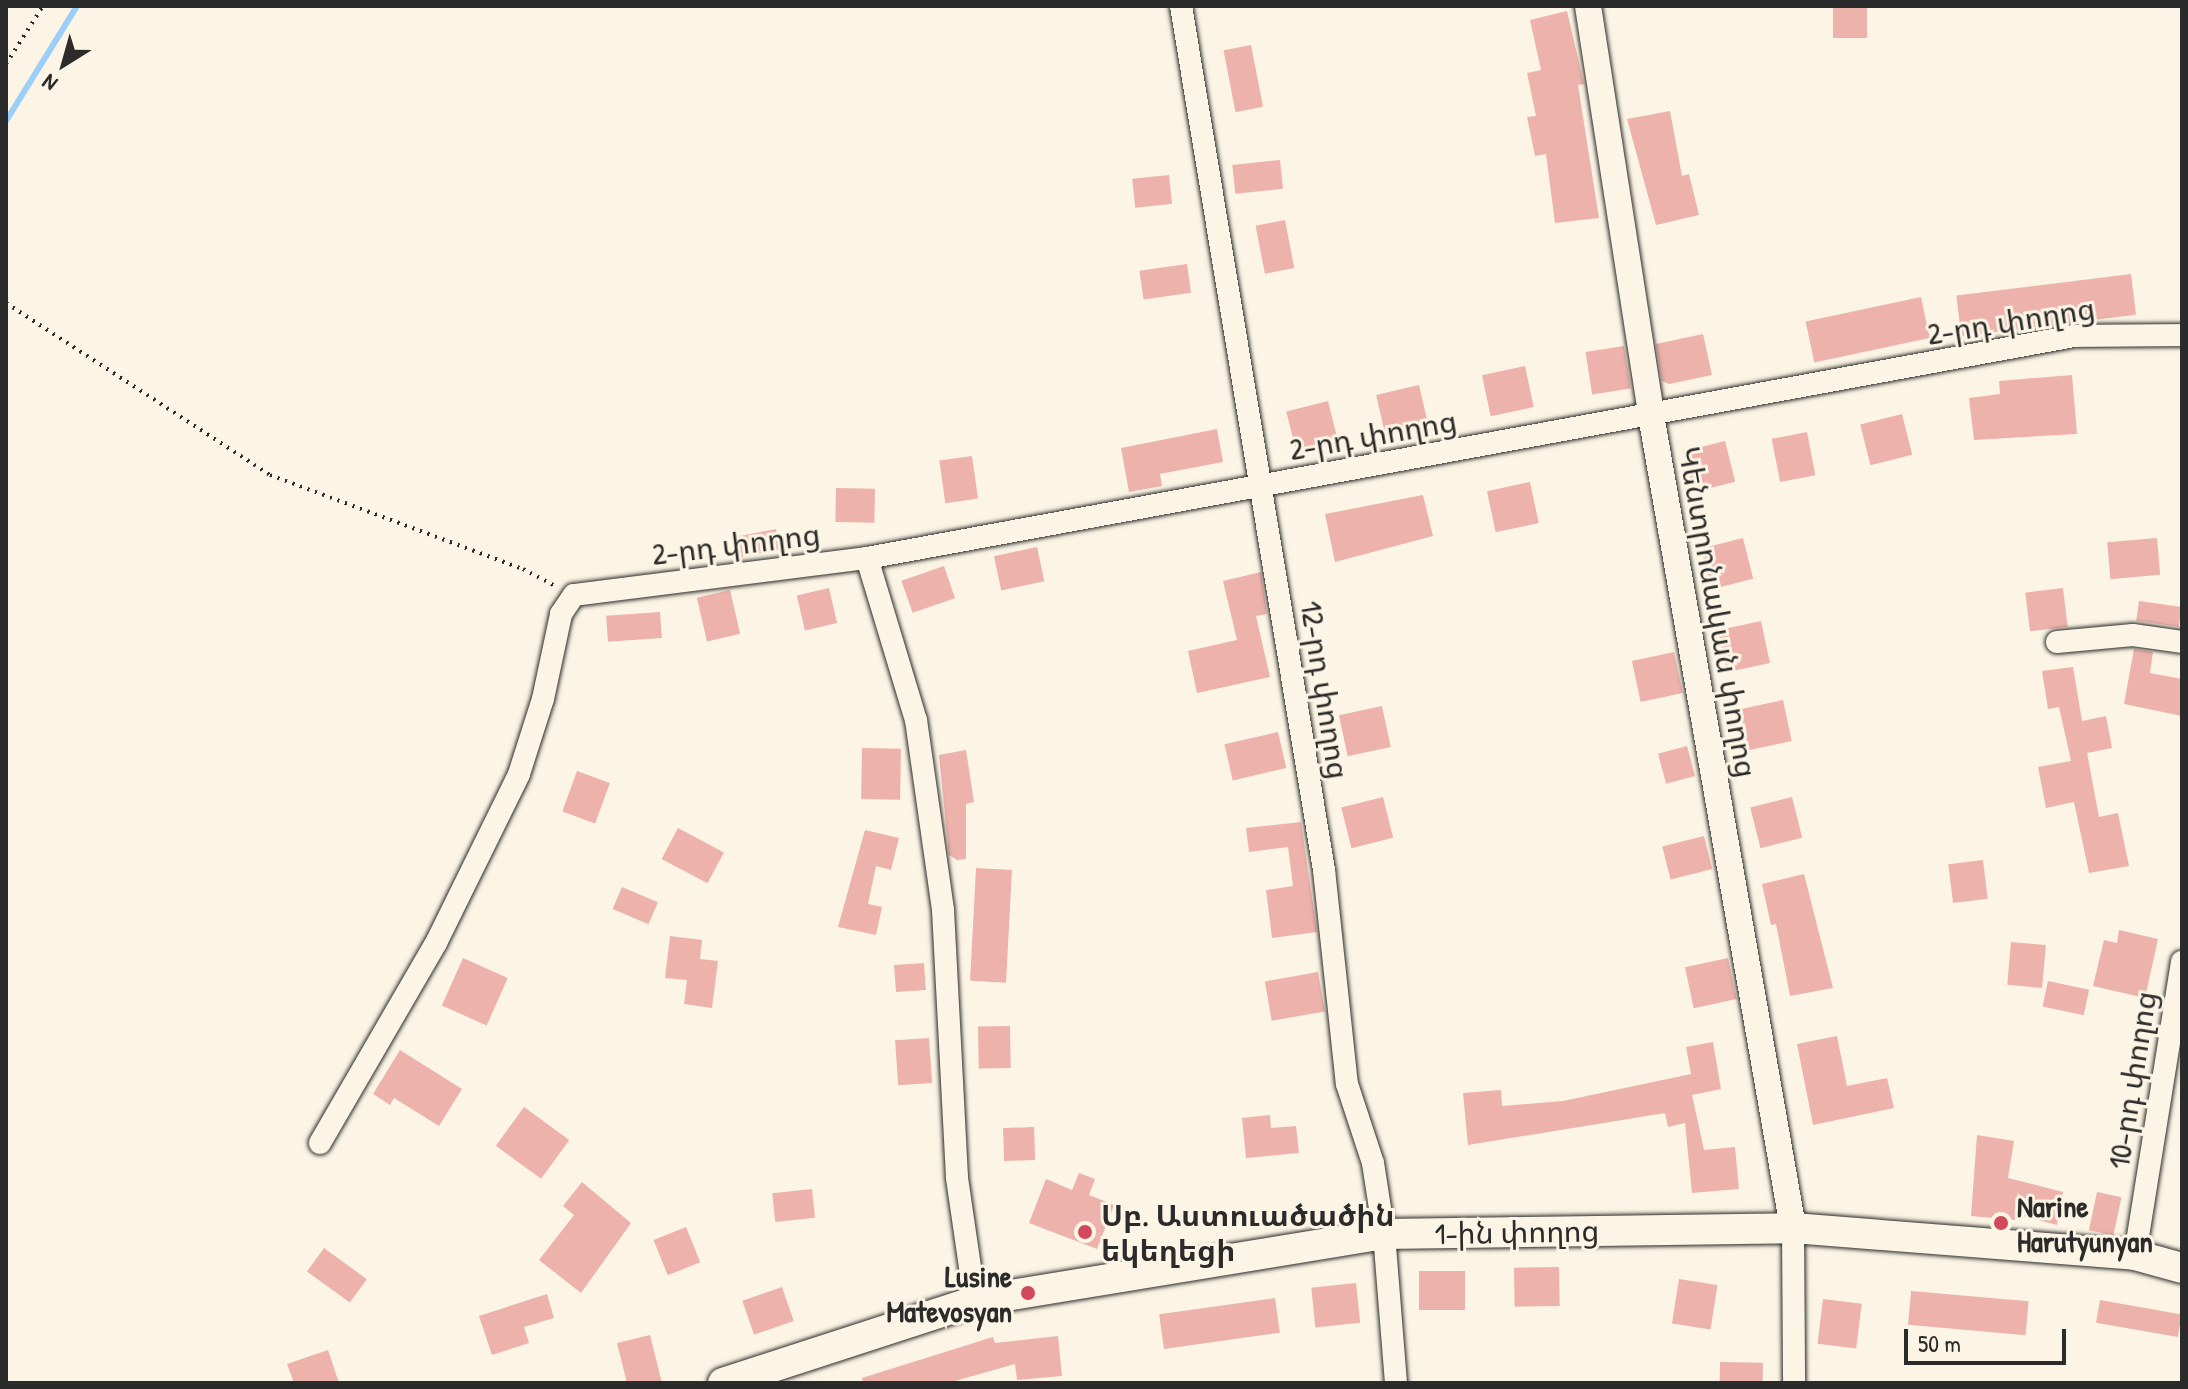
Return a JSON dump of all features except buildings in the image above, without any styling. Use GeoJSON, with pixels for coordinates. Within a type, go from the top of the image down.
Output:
{"type":"FeatureCollection","features":[{"type":"Feature","properties":{"kind":"main road","name":"1-ին փողոց"},"geometry":{"type":"LineString","coordinates":[[723,1383],[975,1301],[1384,1234],[1793,1228],[2135,1255],[2182,1268]]}},
{"type":"Feature","properties":{"kind":"street","name":"12-րդ փողոց"},"geometry":{"type":"LineString","coordinates":[[1181,6],[1324,870],[1347,1084],[1373,1163],[1384,1234],[1396,1383]]}},
{"type":"Feature","properties":{"kind":"street","name":"Կենտրոնական փողոց"},"geometry":{"type":"LineString","coordinates":[[1588,6],[1651,415],[1793,1228]]}},
{"type":"Feature","properties":{"kind":"street","name":"2-րդ փողոց"},"geometry":{"type":"LineString","coordinates":[[574,595],[867,558],[2074,336],[2182,335]]}},
{"type":"Feature","properties":{"kind":"street"},"geometry":{"type":"LineString","coordinates":[[867,558],[916,720],[943,910],[957,1178],[975,1301]]}},
{"type":"Feature","properties":{"kind":"street"},"geometry":{"type":"LineString","coordinates":[[320,1143],[436,943],[519,774],[543,699],[561,614],[574,595]]}},
{"type":"Feature","properties":{"kind":"street"},"geometry":{"type":"LineString","coordinates":[[2057,642],[2133,635],[2182,642]]}},
{"type":"Feature","properties":{"kind":"street","name":"10-րդ փողոց"},"geometry":{"type":"LineString","coordinates":[[2135,1255],[2182,962]]}},
{"type":"Feature","properties":{"kind":"street"},"geometry":{"type":"LineString","coordinates":[[1793,1228],[1794,1383]]}},
{"type":"Feature","properties":{"kind":"path"},"geometry":{"type":"LineString","coordinates":[[6,64],[43,6]]}},
{"type":"Feature","properties":{"kind":"path"},"geometry":{"type":"LineString","coordinates":[[6,303],[270,475],[523,569],[574,595]]}},
{"type":"Feature","properties":{"kind":"waterway"},"geometry":{"type":"LineString","coordinates":[[6,121],[77,6]]}},
{"type":"Feature","properties":{"kind":"place","name":"Narine Harutyunyan"},"geometry":{"type":"Point","coordinates":[2001,1223]}},
{"type":"Feature","properties":{"kind":"place","name":"Սբ. Աստուածածին եկեղեցի"},"geometry":{"type":"Point","coordinates":[1085,1232]}},
{"type":"Feature","properties":{"kind":"place","name":"Lusine Matevosyan"},"geometry":{"type":"Point","coordinates":[1028,1293]}}]}
